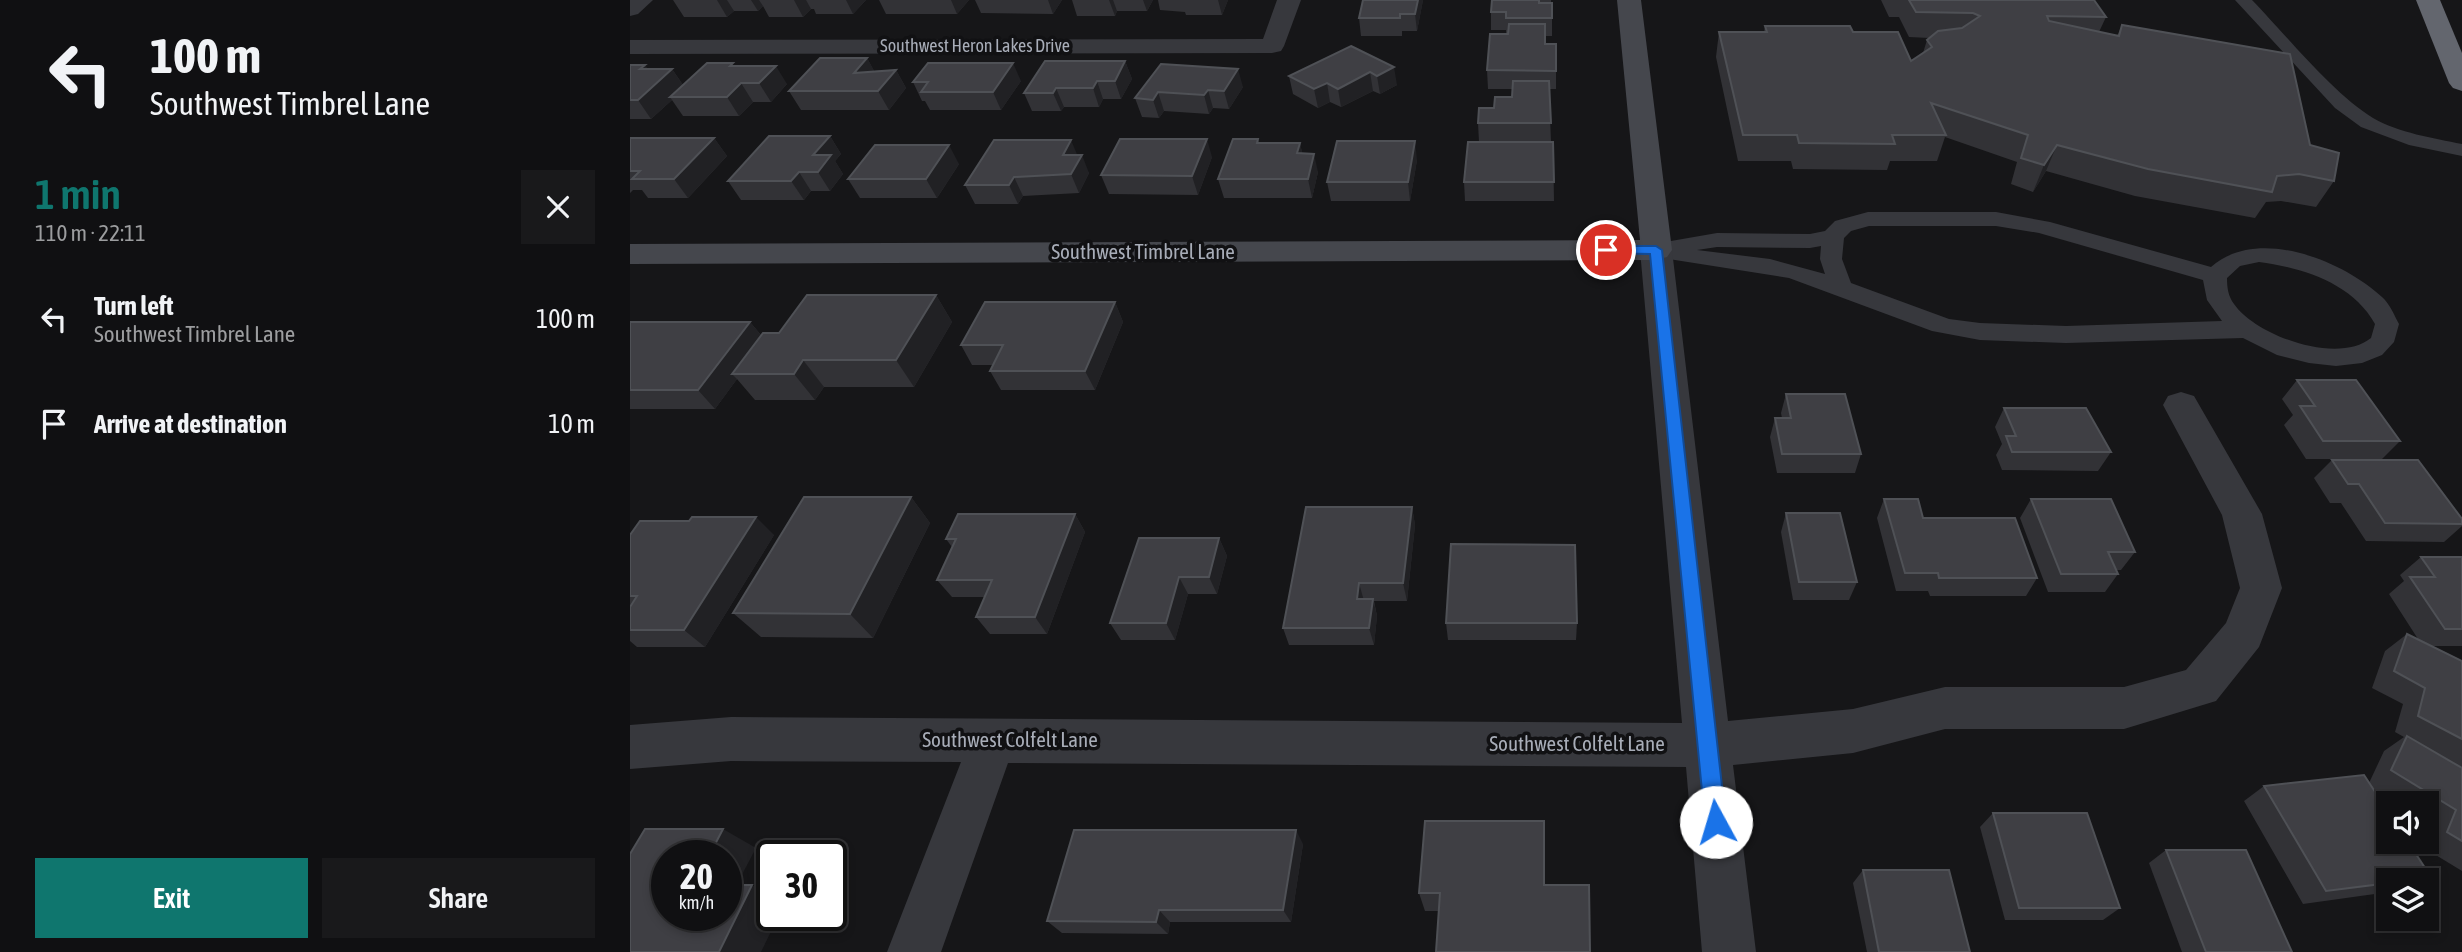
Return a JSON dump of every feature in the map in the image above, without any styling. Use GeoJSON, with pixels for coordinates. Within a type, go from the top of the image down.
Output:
{"type":"FeatureCollection","features":[{"type":"Feature","properties":{"kind":"highway"},"geometry":{"type":"LineString","coordinates":[[2428,0],[2462,83]]}},
{"type":"Feature","properties":{"kind":"street"},"geometry":{"type":"LineString","coordinates":[[630,9],[641,0]]}},
{"type":"Feature","properties":{"kind":"street","name":"Southwest Heron Lakes Drive"},"geometry":{"type":"LineString","coordinates":[[630,47],[1272,46],[1289,0]]}},
{"type":"Feature","properties":{"kind":"street"},"geometry":{"type":"LineString","coordinates":[[1629,0],[1729,952]]}},
{"type":"Feature","properties":{"kind":"street","name":"Southwest Timbrel Lane"},"geometry":{"type":"LineString","coordinates":[[630,254],[1656,250]]}},
{"type":"Feature","properties":{"kind":"street","name":"Southwest Colfelt Lane"},"geometry":{"type":"LineString","coordinates":[[630,747],[731,739],[1708,745],[1853,731],[1945,708],[2124,708],[2200,687],[2244,634],[2260,589],[2242,514],[2181,405]]}},
{"type":"Feature","properties":{"kind":"street"},"geometry":{"type":"LineString","coordinates":[[914,952],[993,740]]}},
{"type":"Feature","properties":{"kind":"lane"},"geometry":{"type":"LineString","coordinates":[[2243,0],[2342,104],[2368,123],[2416,141],[2462,150]]}},
{"type":"Feature","properties":{"kind":"lane"},"geometry":{"type":"LineString","coordinates":[[1656,250],[1717,240],[1810,241],[1833,236],[1843,226],[1868,219],[1996,219],[2042,227],[2215,276]]}},
{"type":"Feature","properties":{"kind":"lane"},"geometry":{"type":"LineString","coordinates":[[1833,236],[1831,259],[1842,289]]}},
{"type":"Feature","properties":{"kind":"lane"},"geometry":{"type":"LineString","coordinates":[[1656,250],[1730,263],[1776,267],[1949,327],[2014,335],[2246,330]]}},
{"type":"Feature","properties":{"kind":"lane"},"geometry":{"type":"LineString","coordinates":[[2250,256],[2300,261],[2332,272],[2360,289],[2381,312],[2387,329],[2383,341],[2365,354],[2325,358],[2286,349],[2246,330],[2229,316],[2214,291],[2215,276],[2227,263],[2250,256]]}},
{"type":"Feature","properties":{"kind":"building"},"geometry":{"type":"Polygon","coordinates":[[[1363,0],[1418,0],[1415,14],[1400,14],[1400,18],[1359,18],[1363,0]]]}},
{"type":"Feature","properties":{"kind":"building"},"geometry":{"type":"Polygon","coordinates":[[[1492,0],[1539,0],[1539,3],[1552,3],[1552,18],[1506,18],[1506,12],[1491,12],[1492,0]]]}},
{"type":"Feature","properties":{"kind":"building"},"geometry":{"type":"Polygon","coordinates":[[[1909,0],[2094,0],[2106,17],[2047,16],[2049,21],[2119,36],[2122,25],[2290,54],[2310,145],[2339,153],[2334,181],[2299,174],[2277,176],[2272,192],[2148,169],[2057,145],[2044,165],[2021,158],[2028,135],[1931,103],[1946,135],[1892,135],[1895,144],[1799,143],[1797,135],[1743,135],[1719,32],[1767,32],[1765,26],[1850,26],[1853,32],[1898,32],[1911,61],[1932,47],[1927,40],[1938,31],[1962,28],[1980,16],[1973,13],[1916,12],[1909,0]]]}},
{"type":"Feature","properties":{"kind":"building"},"geometry":{"type":"Polygon","coordinates":[[[1509,24],[1545,24],[1545,44],[1556,44],[1556,71],[1487,70],[1490,34],[1508,34],[1509,24]]]}},
{"type":"Feature","properties":{"kind":"building"},"geometry":{"type":"Polygon","coordinates":[[[1351,46],[1394,67],[1377,76],[1370,72],[1338,89],[1327,83],[1314,89],[1289,76],[1351,46]]]}},
{"type":"Feature","properties":{"kind":"building"},"geometry":{"type":"Polygon","coordinates":[[[820,58],[867,58],[854,73],[896,70],[878,91],[789,91],[820,58]]]}},
{"type":"Feature","properties":{"kind":"building"},"geometry":{"type":"Polygon","coordinates":[[[1045,61],[1125,61],[1115,81],[1097,81],[1093,88],[1056,88],[1053,93],[1024,93],[1045,61]]]}},
{"type":"Feature","properties":{"kind":"building"},"geometry":{"type":"Polygon","coordinates":[[[707,63],[776,66],[759,83],[741,83],[727,97],[670,97],[707,63]]]}},
{"type":"Feature","properties":{"kind":"building"},"geometry":{"type":"Polygon","coordinates":[[[928,63],[1013,63],[993,92],[921,92],[928,82],[913,82],[928,63]]]}},
{"type":"Feature","properties":{"kind":"building"},"geometry":{"type":"Polygon","coordinates":[[[1161,64],[1238,69],[1224,91],[1208,90],[1204,95],[1158,92],[1153,100],[1135,98],[1161,64]]]}},
{"type":"Feature","properties":{"kind":"building"},"geometry":{"type":"Polygon","coordinates":[[[630,65],[645,65],[640,69],[672,69],[638,100],[630,100],[630,65]]]}},
{"type":"Feature","properties":{"kind":"building"},"geometry":{"type":"Polygon","coordinates":[[[1513,81],[1549,81],[1551,123],[1478,123],[1479,108],[1494,108],[1495,97],[1512,97],[1513,81]]]}},
{"type":"Feature","properties":{"kind":"building"},"geometry":{"type":"Polygon","coordinates":[[[769,136],[830,136],[813,155],[831,155],[818,172],[799,172],[791,181],[728,181],[769,136]]]}},
{"type":"Feature","properties":{"kind":"building"},"geometry":{"type":"Polygon","coordinates":[[[630,138],[714,138],[674,179],[632,179],[640,171],[630,171],[630,138]]]}},
{"type":"Feature","properties":{"kind":"building"},"geometry":{"type":"Polygon","coordinates":[[[1120,139],[1207,139],[1192,176],[1101,175],[1120,139]]]}},
{"type":"Feature","properties":{"kind":"building"},"geometry":{"type":"Polygon","coordinates":[[[1233,139],[1258,139],[1257,143],[1300,143],[1297,153],[1314,154],[1308,179],[1218,179],[1233,139]]]}},
{"type":"Feature","properties":{"kind":"building"},"geometry":{"type":"Polygon","coordinates":[[[994,140],[1071,140],[1063,155],[1082,155],[1071,174],[1014,177],[1009,185],[965,185],[994,140]]]}},
{"type":"Feature","properties":{"kind":"building"},"geometry":{"type":"Polygon","coordinates":[[[1337,141],[1415,141],[1408,182],[1327,182],[1337,141]]]}},
{"type":"Feature","properties":{"kind":"building"},"geometry":{"type":"Polygon","coordinates":[[[1468,142],[1553,142],[1554,182],[1464,182],[1468,142]]]}},
{"type":"Feature","properties":{"kind":"building"},"geometry":{"type":"Polygon","coordinates":[[[875,145],[949,145],[926,179],[848,179],[875,145]]]}},
{"type":"Feature","properties":{"kind":"building"},"geometry":{"type":"Polygon","coordinates":[[[807,295],[936,295],[896,360],[803,360],[794,374],[732,374],[763,333],[779,333],[807,295]]]}},
{"type":"Feature","properties":{"kind":"building"},"geometry":{"type":"Polygon","coordinates":[[[985,302],[1115,302],[1085,371],[990,371],[1003,345],[961,345],[985,302]]]}},
{"type":"Feature","properties":{"kind":"building"},"geometry":{"type":"Polygon","coordinates":[[[630,322],[750,322],[698,390],[630,390],[630,322]]]}},
{"type":"Feature","properties":{"kind":"building"},"geometry":{"type":"Polygon","coordinates":[[[2297,380],[2356,380],[2400,441],[2323,441],[2300,406],[2315,406],[2297,380]]]}},
{"type":"Feature","properties":{"kind":"building"},"geometry":{"type":"Polygon","coordinates":[[[1786,394],[1845,394],[1861,454],[1782,454],[1775,418],[1791,418],[1786,394]]]}},
{"type":"Feature","properties":{"kind":"building"},"geometry":{"type":"Polygon","coordinates":[[[2004,408],[2086,408],[2111,452],[2012,452],[2006,436],[2016,436],[2004,408]]]}},
{"type":"Feature","properties":{"kind":"building"},"geometry":{"type":"Polygon","coordinates":[[[2332,460],[2418,460],[2462,519],[2462,524],[2385,523],[2359,484],[2348,484],[2332,460]]]}},
{"type":"Feature","properties":{"kind":"building"},"geometry":{"type":"Polygon","coordinates":[[[804,497],[911,497],[850,614],[733,613],[804,497]]]}},
{"type":"Feature","properties":{"kind":"building"},"geometry":{"type":"Polygon","coordinates":[[[1884,499],[1918,499],[1923,518],[2015,518],[2037,578],[1939,578],[1938,573],[1905,573],[1884,499]]]}},
{"type":"Feature","properties":{"kind":"building"},"geometry":{"type":"Polygon","coordinates":[[[2031,499],[2111,499],[2135,552],[2108,552],[2118,574],[2061,574],[2031,499]]]}},
{"type":"Feature","properties":{"kind":"building"},"geometry":{"type":"Polygon","coordinates":[[[1306,507],[1412,507],[1403,583],[1359,583],[1357,599],[1373,599],[1369,628],[1283,628],[1306,507]]]}},
{"type":"Feature","properties":{"kind":"building"},"geometry":{"type":"Polygon","coordinates":[[[1786,513],[1840,513],[1857,582],[1799,582],[1786,513]]]}},
{"type":"Feature","properties":{"kind":"building"},"geometry":{"type":"Polygon","coordinates":[[[958,514],[1075,514],[1035,617],[976,617],[992,580],[937,580],[956,539],[946,539],[958,514]]]}},
{"type":"Feature","properties":{"kind":"building"},"geometry":{"type":"Polygon","coordinates":[[[692,517],[756,517],[684,630],[630,630],[630,607],[637,596],[630,596],[630,535],[640,521],[689,521],[692,517]]]}},
{"type":"Feature","properties":{"kind":"building"},"geometry":{"type":"Polygon","coordinates":[[[1139,538],[1219,538],[1209,577],[1179,577],[1166,623],[1110,623],[1139,538]]]}},
{"type":"Feature","properties":{"kind":"building"},"geometry":{"type":"Polygon","coordinates":[[[1451,544],[1575,545],[1577,623],[1446,623],[1451,544]]]}},
{"type":"Feature","properties":{"kind":"building"},"geometry":{"type":"Polygon","coordinates":[[[2421,557],[2462,557],[2462,629],[2445,629],[2410,577],[2435,577],[2421,557]]]}},
{"type":"Feature","properties":{"kind":"building"},"geometry":{"type":"Polygon","coordinates":[[[2407,634],[2462,661],[2462,739],[2418,716],[2425,688],[2394,671],[2407,634]]]}},
{"type":"Feature","properties":{"kind":"building"},"geometry":{"type":"Polygon","coordinates":[[[2407,736],[2462,768],[2462,841],[2447,832],[2456,810],[2439,800],[2439,791],[2425,791],[2391,770],[2407,736]]]}},
{"type":"Feature","properties":{"kind":"building"},"geometry":{"type":"Polygon","coordinates":[[[2364,775],[2376,793],[2376,854],[2416,854],[2425,868],[2376,868],[2376,885],[2326,891],[2264,786],[2364,775]]]}},
{"type":"Feature","properties":{"kind":"building"},"geometry":{"type":"Polygon","coordinates":[[[1993,813],[2087,813],[2120,908],[2019,908],[1993,813]]]}},
{"type":"Feature","properties":{"kind":"building"},"geometry":{"type":"Polygon","coordinates":[[[1425,821],[1544,821],[1544,885],[1589,885],[1590,952],[1436,952],[1440,893],[1419,893],[1425,821]]]}},
{"type":"Feature","properties":{"kind":"building"},"geometry":{"type":"Polygon","coordinates":[[[645,829],[723,829],[717,840],[651,840],[651,931],[729,931],[719,952],[630,952],[630,854],[645,829]]]}},
{"type":"Feature","properties":{"kind":"building"},"geometry":{"type":"Polygon","coordinates":[[[1074,830],[1296,830],[1283,910],[1159,910],[1156,922],[1047,921],[1074,830]]]}},
{"type":"Feature","properties":{"kind":"building"},"geometry":{"type":"Polygon","coordinates":[[[2166,850],[2246,850],[2292,952],[2206,952],[2166,850]]]}},
{"type":"Feature","properties":{"kind":"building"},"geometry":{"type":"Polygon","coordinates":[[[1863,870],[1949,870],[1970,952],[1879,952],[1863,870]]]}},
{"type":"Feature","properties":{"kind":"building"},"geometry":{"type":"Polygon","coordinates":[[[742,885],[752,885],[742,905],[742,885]]]}},
{"type":"Feature","properties":{"kind":"route"},"geometry":{"type":"LineString","coordinates":[[1606,250],[1656,250],[1716,822]]}}]}
